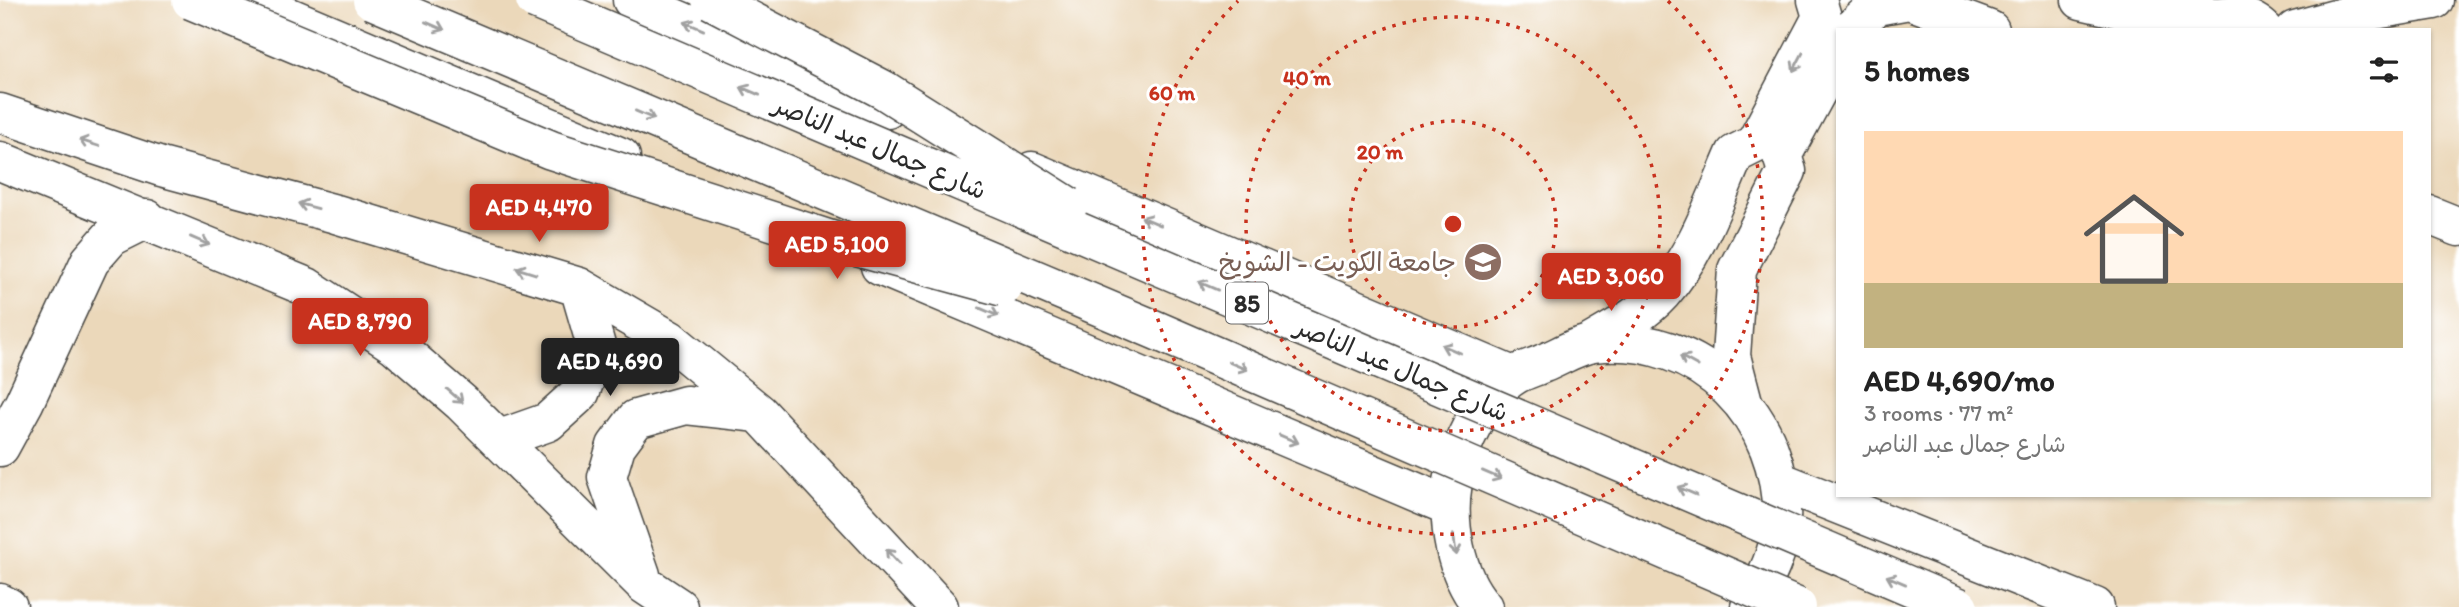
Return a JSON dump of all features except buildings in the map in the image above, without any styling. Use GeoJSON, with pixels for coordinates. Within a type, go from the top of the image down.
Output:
{"type":"FeatureCollection","features":[{"type":"Feature","properties":{"kind":"main road"},"geometry":{"type":"LineString","coordinates":[[191,0],[551,150],[831,240],[1153,329]]}},
{"type":"Feature","properties":{"kind":"main road"},"geometry":{"type":"LineString","coordinates":[[249,0],[1449,506]]}},
{"type":"Feature","properties":{"kind":"main road","name":"85"},"geometry":{"type":"LineString","coordinates":[[372,0],[1153,329],[1797,607]]}},
{"type":"Feature","properties":{"kind":"main road","name":"شارع جمال عبد الناصر"},"geometry":{"type":"LineString","coordinates":[[535,0],[1959,607]]}},
{"type":"Feature","properties":{"kind":"main road"},"geometry":{"type":"LineString","coordinates":[[632,0],[1513,376]]}},
{"type":"Feature","properties":{"kind":"main road"},"geometry":{"type":"LineString","coordinates":[[711,0],[884,90],[1168,269]]}},
{"type":"Feature","properties":{"kind":"main road"},"geometry":{"type":"LineString","coordinates":[[1769,150],[1822,17],[1817,0]]}},
{"type":"Feature","properties":{"kind":"main road"},"geometry":{"type":"LineString","coordinates":[[1852,28],[1876,6],[1909,0],[1985,28]]}},
{"type":"Feature","properties":{"kind":"main road"},"geometry":{"type":"LineString","coordinates":[[2081,0],[2138,13],[2208,23],[2238,16],[2257,23],[2262,28]]}},
{"type":"Feature","properties":{"kind":"main road"},"geometry":{"type":"LineString","coordinates":[[2302,28],[2357,13],[2434,0]]}},
{"type":"Feature","properties":{"kind":"main road"},"geometry":{"type":"LineString","coordinates":[[1483,607],[1456,555],[1449,506],[1457,457],[1479,412],[1513,376],[1591,343],[1627,321],[1661,295],[1690,255],[1735,154],[1769,150],[1836,56]]}},
{"type":"Feature","properties":{"kind":"main road"},"geometry":{"type":"LineString","coordinates":[[0,113],[161,167],[336,214],[579,286],[670,340],[759,413],[939,607]]}},
{"type":"Feature","properties":{"kind":"main road"},"geometry":{"type":"LineString","coordinates":[[1743,402],[1731,356],[1737,270],[1787,171],[1769,150]]}},
{"type":"Feature","properties":{"kind":"main road"},"geometry":{"type":"LineString","coordinates":[[0,161],[147,219],[307,287],[395,345],[463,402],[645,585],[678,607]]}},
{"type":"Feature","properties":{"kind":"main road"},"geometry":{"type":"LineString","coordinates":[[2431,216],[2459,227]]}},
{"type":"Feature","properties":{"kind":"main road"},"geometry":{"type":"LineString","coordinates":[[0,447],[12,398],[90,261],[111,237],[147,219]]}},
{"type":"Feature","properties":{"kind":"main road"},"geometry":{"type":"LineString","coordinates":[[500,439],[548,422],[580,393],[597,349],[579,286]]}},
{"type":"Feature","properties":{"kind":"main road"},"geometry":{"type":"LineString","coordinates":[[1591,343],[1633,343],[1675,353],[1712,373],[1743,402],[1766,439],[1779,481],[1781,525],[1771,569],[1750,607]]}},
{"type":"Feature","properties":{"kind":"main road"},"geometry":{"type":"LineString","coordinates":[[645,585],[607,477],[615,446],[636,419],[686,405],[759,413]]}},
{"type":"Feature","properties":{"kind":"main road"},"geometry":{"type":"LineString","coordinates":[[1779,481],[2095,607]]}},
{"type":"Feature","properties":{"kind":"main road"},"geometry":{"type":"LineString","coordinates":[[0,603],[8,607]]}},
{"type":"Feature","properties":{"kind":"shaded area"},"geometry":{"type":"Polygon","coordinates":[[[0,0],[2459,0],[2459,607],[0,607],[0,0]]]}},
{"type":"Feature","properties":{"kind":"place","name":"جامعة الكويت - الشويخ"},"geometry":{"type":"Point","coordinates":[1483,262]}}]}
